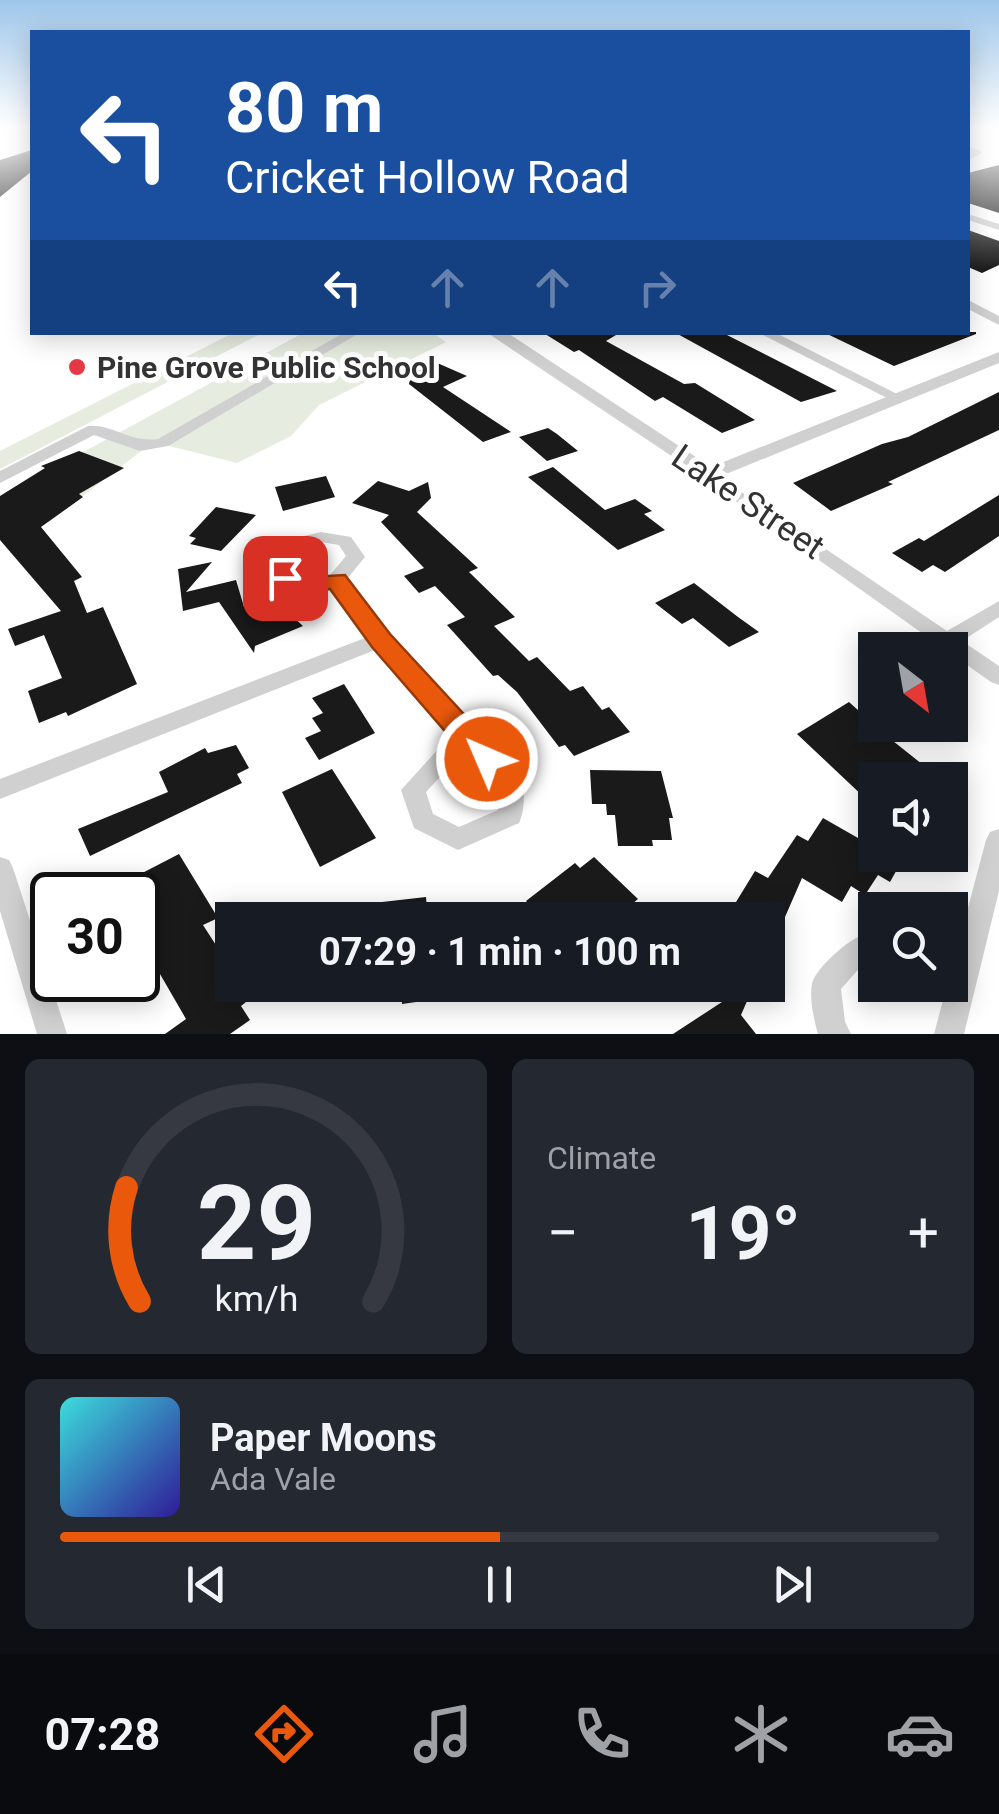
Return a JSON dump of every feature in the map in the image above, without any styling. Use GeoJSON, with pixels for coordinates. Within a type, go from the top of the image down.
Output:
{"type":"FeatureCollection","features":[{"type":"Feature","properties":{"kind":"street"},"geometry":{"type":"LineString","coordinates":[[970,218],[999,227]]}},
{"type":"Feature","properties":{"kind":"street"},"geometry":{"type":"LineString","coordinates":[[970,305],[999,321]]}},
{"type":"Feature","properties":{"kind":"street"},"geometry":{"type":"LineString","coordinates":[[0,478],[93,429],[140,446],[162,443],[349,335]]}},
{"type":"Feature","properties":{"kind":"street","name":"Lake Street"},"geometry":{"type":"LineString","coordinates":[[499,335],[936,632]]}},
{"type":"Feature","properties":{"kind":"street"},"geometry":{"type":"LineString","coordinates":[[769,335],[896,397]]}},
{"type":"Feature","properties":{"kind":"street"},"geometry":{"type":"LineString","coordinates":[[709,475],[999,357]]}},
{"type":"Feature","properties":{"kind":"street"},"geometry":{"type":"LineString","coordinates":[[336,580],[463,737],[511,780],[510,816],[458,839],[423,821],[413,790],[463,737]]}},
{"type":"Feature","properties":{"kind":"street"},"geometry":{"type":"LineString","coordinates":[[961,632],[999,608]]}},
{"type":"Feature","properties":{"kind":"street"},"geometry":{"type":"LineString","coordinates":[[0,789],[381,640]]}},
{"type":"Feature","properties":{"kind":"street","name":"Lake Street"},"geometry":{"type":"LineString","coordinates":[[968,655],[999,677]]}},
{"type":"Feature","properties":{"kind":"street"},"geometry":{"type":"LineString","coordinates":[[968,931],[999,840]]}},
{"type":"Feature","properties":{"kind":"street"},"geometry":{"type":"LineString","coordinates":[[0,868],[52,1034]]}},
{"type":"Feature","properties":{"kind":"street"},"geometry":{"type":"LineString","coordinates":[[836,1034],[831,1030],[826,984],[858,950]]}},
{"type":"Feature","properties":{"kind":"street"},"geometry":{"type":"LineString","coordinates":[[949,1034],[953,1002]]}},
{"type":"Feature","properties":{"kind":"shaded area"},"geometry":{"type":"Polygon","coordinates":[[[229,335],[258,335],[0,469],[0,451],[229,335]]]}},
{"type":"Feature","properties":{"kind":"shaded area"},"geometry":{"type":"Polygon","coordinates":[[[299,335],[436,335],[446,342],[319,405],[291,436],[237,463],[153,442],[49,522],[0,508],[0,497],[299,335]]]}},
{"type":"Feature","properties":{"kind":"building"},"geometry":{"type":"Polygon","coordinates":[[[0,175],[27,175],[0,197],[0,175]]]}},
{"type":"Feature","properties":{"kind":"building"},"geometry":{"type":"Polygon","coordinates":[[[970,175],[999,175],[999,213],[970,204],[970,175]]]}},
{"type":"Feature","properties":{"kind":"building"},"geometry":{"type":"Polygon","coordinates":[[[970,231],[999,241],[999,265],[982,273],[970,268],[970,231]]]}},
{"type":"Feature","properties":{"kind":"building"},"geometry":{"type":"Polygon","coordinates":[[[976,332],[976,334],[894,366],[829,335],[976,332]]]}},
{"type":"Feature","properties":{"kind":"building"},"geometry":{"type":"Polygon","coordinates":[[[547,335],[616,335],[606,341],[684,384],[695,383],[755,420],[722,433],[663,397],[655,401],[579,350],[574,352],[547,335]]]}},
{"type":"Feature","properties":{"kind":"building"},"geometry":{"type":"Polygon","coordinates":[[[679,335],[727,335],[837,391],[801,402],[679,335]]]}},
{"type":"Feature","properties":{"kind":"building"},"geometry":{"type":"Polygon","coordinates":[[[435,362],[467,376],[443,387],[511,432],[483,442],[409,384],[411,374],[435,362]]]}},
{"type":"Feature","properties":{"kind":"building"},"geometry":{"type":"Polygon","coordinates":[[[999,392],[999,430],[888,482],[893,484],[831,511],[793,483],[882,444],[908,437],[999,392]]]}},
{"type":"Feature","properties":{"kind":"building"},"geometry":{"type":"Polygon","coordinates":[[[548,428],[578,451],[547,461],[519,437],[548,428]]]}},
{"type":"Feature","properties":{"kind":"building"},"geometry":{"type":"Polygon","coordinates":[[[79,451],[124,468],[79,494],[83,497],[41,527],[82,577],[74,581],[87,613],[103,607],[137,684],[68,716],[66,712],[39,723],[28,691],[62,678],[44,635],[15,646],[8,629],[61,611],[0,540],[0,496],[45,468],[41,466],[79,451]]]}},
{"type":"Feature","properties":{"kind":"building"},"geometry":{"type":"Polygon","coordinates":[[[553,467],[605,510],[635,499],[652,511],[644,514],[665,530],[618,550],[528,477],[553,467]]]}},
{"type":"Feature","properties":{"kind":"building"},"geometry":{"type":"Polygon","coordinates":[[[326,476],[335,497],[283,511],[275,487],[326,476]]]}},
{"type":"Feature","properties":{"kind":"building"},"geometry":{"type":"Polygon","coordinates":[[[378,481],[409,491],[428,482],[431,498],[417,512],[478,568],[469,572],[515,617],[494,626],[529,661],[537,657],[570,691],[583,686],[602,710],[609,707],[630,732],[574,756],[565,745],[559,747],[517,692],[498,675],[493,676],[447,625],[465,617],[435,586],[419,593],[404,576],[424,568],[381,522],[389,515],[352,503],[378,481]]]}},
{"type":"Feature","properties":{"kind":"building"},"geometry":{"type":"Polygon","coordinates":[[[999,495],[999,536],[945,572],[933,565],[922,572],[892,553],[919,538],[924,541],[999,495]]]}},
{"type":"Feature","properties":{"kind":"building"},"geometry":{"type":"Polygon","coordinates":[[[216,507],[256,515],[221,551],[190,544],[196,538],[189,536],[216,507]]]}},
{"type":"Feature","properties":{"kind":"building"},"geometry":{"type":"Polygon","coordinates":[[[212,562],[186,592],[236,580],[244,607],[282,607],[303,626],[255,646],[254,653],[219,602],[183,611],[178,569],[212,562]]]}},
{"type":"Feature","properties":{"kind":"building"},"geometry":{"type":"Polygon","coordinates":[[[694,583],[759,632],[729,647],[693,618],[682,624],[655,603],[694,583]]]}},
{"type":"Feature","properties":{"kind":"building"},"geometry":{"type":"Polygon","coordinates":[[[344,684],[375,733],[319,760],[305,738],[321,731],[312,718],[323,713],[312,698],[344,684]]]}},
{"type":"Feature","properties":{"kind":"building"},"geometry":{"type":"Polygon","coordinates":[[[849,702],[858,710],[858,742],[894,742],[919,762],[858,762],[858,791],[797,734],[849,702]]]}},
{"type":"Feature","properties":{"kind":"building"},"geometry":{"type":"Polygon","coordinates":[[[236,745],[249,768],[237,774],[242,783],[90,856],[78,829],[168,792],[159,772],[205,748],[208,753],[236,745]]]}},
{"type":"Feature","properties":{"kind":"building"},"geometry":{"type":"Polygon","coordinates":[[[332,769],[376,838],[320,867],[282,792],[332,769]]]}},
{"type":"Feature","properties":{"kind":"building"},"geometry":{"type":"Polygon","coordinates":[[[590,770],[661,771],[673,818],[669,818],[672,840],[652,840],[653,846],[618,846],[615,815],[607,815],[606,804],[592,804],[590,770]]]}},
{"type":"Feature","properties":{"kind":"building"},"geometry":{"type":"Polygon","coordinates":[[[823,818],[858,838],[858,872],[896,872],[890,882],[878,875],[867,892],[851,886],[842,902],[802,878],[785,917],[785,902],[736,902],[755,871],[768,878],[797,835],[808,841],[823,818]]]}},
{"type":"Feature","properties":{"kind":"building"},"geometry":{"type":"Polygon","coordinates":[[[179,854],[215,913],[215,919],[203,925],[215,944],[215,1002],[246,1002],[241,1006],[250,1020],[230,1034],[165,1034],[186,1019],[160,974],[160,872],[144,872],[179,854]]]}},
{"type":"Feature","properties":{"kind":"building"},"geometry":{"type":"Polygon","coordinates":[[[594,857],[638,899],[526,901],[575,863],[580,868],[594,857]]]}},
{"type":"Feature","properties":{"kind":"building"},"geometry":{"type":"Polygon","coordinates":[[[426,897],[426,902],[382,902],[426,897]]]}},
{"type":"Feature","properties":{"kind":"building"},"geometry":{"type":"Polygon","coordinates":[[[722,1002],[747,1002],[741,1015],[756,1034],[673,1034],[722,1002]]]}},
{"type":"Feature","properties":{"kind":"place","name":"Pine Grove Public School"},"geometry":{"type":"Point","coordinates":[77,367]}},
{"type":"Feature","properties":{"kind":"route"},"geometry":{"type":"LineString","coordinates":[[285,578],[309,586],[336,580],[381,640],[463,737],[487,759]]}}]}
